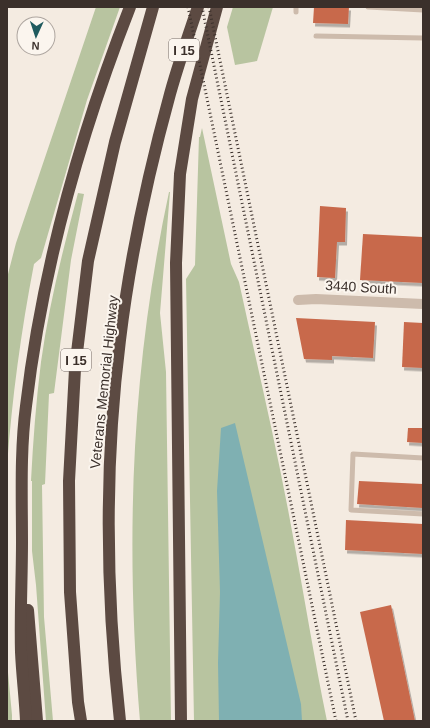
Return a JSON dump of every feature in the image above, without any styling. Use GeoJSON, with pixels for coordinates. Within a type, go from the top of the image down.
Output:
{"type":"FeatureCollection","features":[{"type":"Feature","properties":{"kind":"highway"},"geometry":{"type":"LineString","coordinates":[[26,721],[21,652],[23,444],[26,408],[38,324],[53,252],[72,180],[93,109],[130,7]]}},
{"type":"Feature","properties":{"kind":"highway","name":"Veterans Memorial Highway"},"geometry":{"type":"LineString","coordinates":[[81,721],[78,702],[70,592],[69,481],[74,369],[88,262],[115,142],[153,7]]}},
{"type":"Feature","properties":{"kind":"highway","name":"Veterans Memorial Highway"},"geometry":{"type":"LineString","coordinates":[[120,721],[112,635],[109,556],[109,478],[120,340],[130,271],[145,198],[170,93],[198,7]]}},
{"type":"Feature","properties":{"kind":"highway"},"geometry":{"type":"LineString","coordinates":[[181,721],[176,263],[180,174],[192,100],[217,7]]}},
{"type":"Feature","properties":{"kind":"highway"},"geometry":{"type":"LineString","coordinates":[[22,566],[31,633],[37,721]]}},
{"type":"Feature","properties":{"kind":"street","name":"3440 South"},"geometry":{"type":"LineString","coordinates":[[298,300],[316,299],[423,304]]}},
{"type":"Feature","properties":{"kind":"lane"},"geometry":{"type":"LineString","coordinates":[[368,7],[423,10]]}},
{"type":"Feature","properties":{"kind":"lane"},"geometry":{"type":"LineString","coordinates":[[316,36],[423,38]]}},
{"type":"Feature","properties":{"kind":"lane"},"geometry":{"type":"LineString","coordinates":[[423,458],[353,454],[351,510],[423,514]]}},
{"type":"Feature","properties":{"kind":"green space"},"geometry":{"type":"Polygon","coordinates":[[[96,7],[120,7],[87,100],[41,258],[34,264],[18,365],[7,466],[7,278],[16,243],[96,7]]]}},
{"type":"Feature","properties":{"kind":"green space"},"geometry":{"type":"Polygon","coordinates":[[[233,7],[273,7],[257,61],[235,65],[227,27],[233,7]]]}},
{"type":"Feature","properties":{"kind":"green space"},"geometry":{"type":"Polygon","coordinates":[[[202,128],[231,264],[239,282],[273,438],[327,721],[194,721],[186,279],[195,265],[199,137],[202,128]]]}},
{"type":"Feature","properties":{"kind":"green space"},"geometry":{"type":"Polygon","coordinates":[[[169,192],[160,313],[166,372],[171,721],[140,721],[135,654],[133,587],[135,455],[139,390],[146,324],[156,258],[169,192]]]}},
{"type":"Feature","properties":{"kind":"green space"},"geometry":{"type":"Polygon","coordinates":[[[78,193],[84,194],[71,260],[54,393],[49,394],[45,484],[42,485],[44,617],[53,721],[46,721],[32,551],[31,481],[35,422],[44,341],[57,277],[78,193]]]}},
{"type":"Feature","properties":{"kind":"green space"},"geometry":{"type":"Polygon","coordinates":[[[7,662],[12,715],[12,721],[7,721],[7,662]]]}},
{"type":"Feature","properties":{"kind":"water"},"geometry":{"type":"Polygon","coordinates":[[[235,423],[301,704],[302,721],[219,721],[218,663],[220,592],[217,491],[221,428],[235,423]]]}},
{"type":"Feature","properties":{"kind":"building"},"geometry":{"type":"Polygon","coordinates":[[[314,7],[349,7],[348,24],[313,23],[314,7]]]}},
{"type":"Feature","properties":{"kind":"building"},"geometry":{"type":"Polygon","coordinates":[[[320,206],[346,208],[345,242],[337,242],[335,278],[317,277],[320,206]]]}},
{"type":"Feature","properties":{"kind":"building"},"geometry":{"type":"Polygon","coordinates":[[[363,234],[423,237],[423,283],[360,280],[363,234]]]}},
{"type":"Feature","properties":{"kind":"building"},"geometry":{"type":"Polygon","coordinates":[[[296,318],[375,322],[373,358],[332,356],[332,360],[304,359],[296,318]]]}},
{"type":"Feature","properties":{"kind":"building"},"geometry":{"type":"Polygon","coordinates":[[[404,322],[423,323],[423,368],[402,367],[404,322]]]}},
{"type":"Feature","properties":{"kind":"building"},"geometry":{"type":"Polygon","coordinates":[[[408,428],[423,428],[423,443],[407,442],[408,428]]]}},
{"type":"Feature","properties":{"kind":"building"},"geometry":{"type":"Polygon","coordinates":[[[359,481],[423,484],[423,508],[357,504],[359,481]]]}},
{"type":"Feature","properties":{"kind":"building"},"geometry":{"type":"Polygon","coordinates":[[[346,520],[423,524],[423,554],[345,550],[346,520]]]}},
{"type":"Feature","properties":{"kind":"building"},"geometry":{"type":"Polygon","coordinates":[[[391,605],[415,721],[384,721],[360,612],[391,605]]]}},
{"type":"Feature","properties":{"kind":"railway"},"geometry":{"type":"LineString","coordinates":[[188,7],[336,721]]}},
{"type":"Feature","properties":{"kind":"railway"},"geometry":{"type":"LineString","coordinates":[[202,7],[348,721]]}},
{"type":"Feature","properties":{"kind":"railway"},"geometry":{"type":"LineString","coordinates":[[209,7],[356,721]]}}]}
